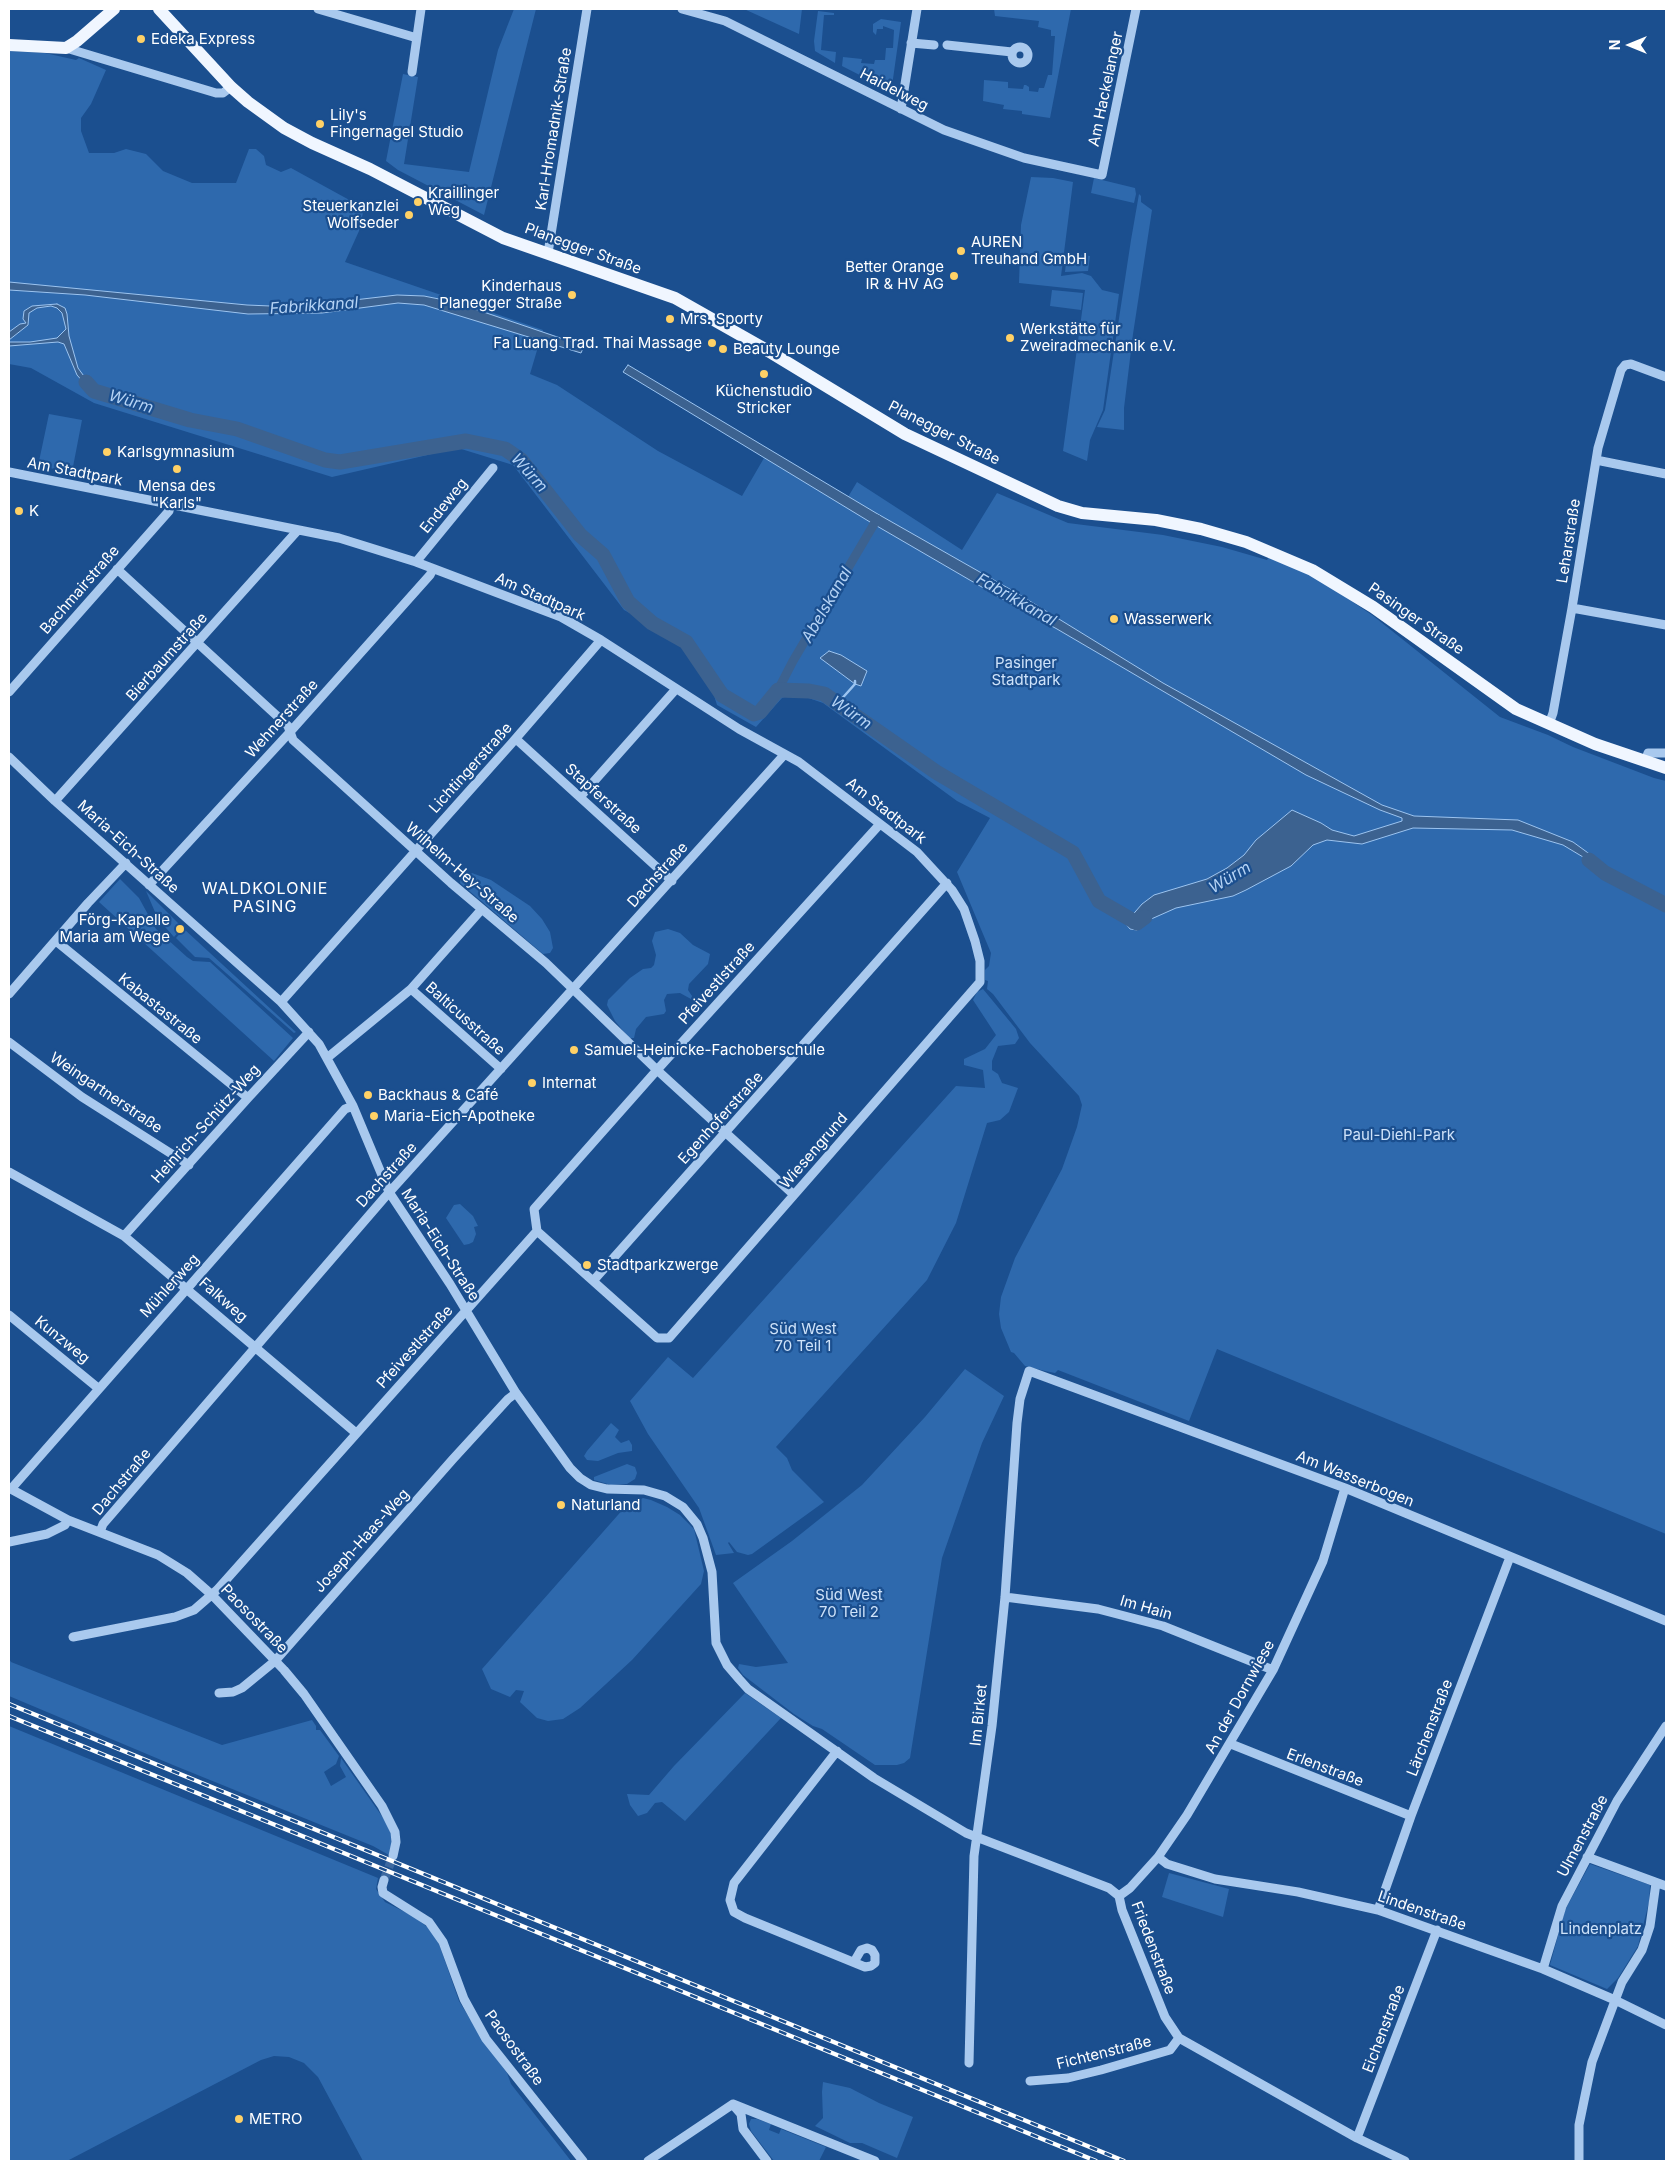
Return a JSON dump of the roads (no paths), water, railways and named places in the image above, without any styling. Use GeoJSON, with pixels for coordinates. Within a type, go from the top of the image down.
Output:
{"type":"FeatureCollection","features":[{"type":"Feature","properties":{"kind":"main road"},"geometry":{"type":"LineString","coordinates":[[9,45],[66,48],[77,42],[114,9]]}},
{"type":"Feature","properties":{"kind":"main road","name":"Planegger Straße"},"geometry":{"type":"LineString","coordinates":[[158,9],[231,87],[264,115],[284,128],[370,169],[503,238],[675,298],[765,349],[905,434],[1046,501],[1082,513],[1139,519]]}},
{"type":"Feature","properties":{"kind":"main road","name":"Pasinger Straße"},"geometry":{"type":"LineString","coordinates":[[1139,519],[1180,525],[1230,537],[1264,549],[1312,570],[1373,607],[1516,709],[1594,744],[1666,768]]}},
{"type":"Feature","properties":{"kind":"street"},"geometry":{"type":"LineString","coordinates":[[318,9],[417,38]]}},
{"type":"Feature","properties":{"kind":"street"},"geometry":{"type":"LineString","coordinates":[[412,72],[421,9]]}},
{"type":"Feature","properties":{"kind":"street","name":"Karl-Hromadnik-Straße"},"geometry":{"type":"LineString","coordinates":[[548,253],[587,9]]}},
{"type":"Feature","properties":{"kind":"street","name":"Haidelweg"},"geometry":{"type":"LineString","coordinates":[[682,9],[725,21],[944,130],[986,146],[1045,164],[1102,175]]}},
{"type":"Feature","properties":{"kind":"street"},"geometry":{"type":"LineString","coordinates":[[901,109],[917,9]]}},
{"type":"Feature","properties":{"kind":"street","name":"Am Hackelanger"},"geometry":{"type":"LineString","coordinates":[[1102,175],[1136,9]]}},
{"type":"Feature","properties":{"kind":"street"},"geometry":{"type":"LineString","coordinates":[[911,43],[934,44]]}},
{"type":"Feature","properties":{"kind":"street"},"geometry":{"type":"LineString","coordinates":[[946,45],[1012,52]]}},
{"type":"Feature","properties":{"kind":"street"},"geometry":{"type":"LineString","coordinates":[[66,48],[216,93],[223,93],[231,87]]}},
{"type":"Feature","properties":{"kind":"street","name":"Leharstraße"},"geometry":{"type":"LineString","coordinates":[[1549,724],[1553,713],[1572,608],[1596,460],[1621,370],[1625,365],[1631,364],[1666,377]]}},
{"type":"Feature","properties":{"kind":"street"},"geometry":{"type":"LineString","coordinates":[[1596,460],[1666,474]]}},
{"type":"Feature","properties":{"kind":"street","name":"Endeweg"},"geometry":{"type":"LineString","coordinates":[[416,562],[493,468]]}},
{"type":"Feature","properties":{"kind":"street","name":"Am Stadtpark"},"geometry":{"type":"LineString","coordinates":[[9,472],[355,542],[416,562],[561,617],[784,755],[799,762],[918,852],[948,883],[964,909],[980,961],[980,982]]}},
{"type":"Feature","properties":{"kind":"street","name":"Bachmairstraße"},"geometry":{"type":"LineString","coordinates":[[9,692],[169,511],[170,505]]}},
{"type":"Feature","properties":{"kind":"street","name":"Bierbaumstraße"},"geometry":{"type":"LineString","coordinates":[[55,801],[298,530]]}},
{"type":"Feature","properties":{"kind":"street","name":"Wilhelm-Hey-Straße"},"geometry":{"type":"LineString","coordinates":[[117,569],[288,726],[293,740],[572,989],[657,1070],[794,1194]]}},
{"type":"Feature","properties":{"kind":"street","name":"Wehnerstraße"},"geometry":{"type":"LineString","coordinates":[[150,885],[290,732],[430,575],[433,569]]}},
{"type":"Feature","properties":{"kind":"street"},"geometry":{"type":"LineString","coordinates":[[1572,608],[1666,625]]}},
{"type":"Feature","properties":{"kind":"street","name":"Lichtingerstraße"},"geometry":{"type":"LineString","coordinates":[[281,1002],[516,739],[601,640]]}},
{"type":"Feature","properties":{"kind":"street"},"geometry":{"type":"LineString","coordinates":[[580,796],[676,689]]}},
{"type":"Feature","properties":{"kind":"street","name":"Stapferstraße"},"geometry":{"type":"LineString","coordinates":[[516,739],[672,881]]}},
{"type":"Feature","properties":{"kind":"street"},"geometry":{"type":"LineString","coordinates":[[1645,761],[1648,753],[1666,753]]}},
{"type":"Feature","properties":{"kind":"street","name":"Dachstraße"},"geometry":{"type":"LineString","coordinates":[[100,1532],[103,1524],[389,1192],[784,755]]}},
{"type":"Feature","properties":{"kind":"street","name":"Maria-Eich-Straße"},"geometry":{"type":"LineString","coordinates":[[9,756],[55,801],[281,1002],[309,1032],[327,1058],[353,1106],[389,1192],[466,1310],[516,1393],[570,1468],[580,1478],[591,1485],[607,1489],[635,1489],[655,1492],[683,1507],[689,1513],[697,1524],[708,1554],[712,1572],[714,1629],[716,1643],[721,1656],[730,1670],[748,1689],[811,1733]]}},
{"type":"Feature","properties":{"kind":"street","name":"Pfeivestlstraße"},"geometry":{"type":"LineString","coordinates":[[73,1637],[174,1616],[194,1610],[212,1595],[537,1231],[534,1208],[880,824]]}},
{"type":"Feature","properties":{"kind":"street"},"geometry":{"type":"LineString","coordinates":[[9,994],[126,863]]}},
{"type":"Feature","properties":{"kind":"street","name":"Egenhoferstraße"},"geometry":{"type":"LineString","coordinates":[[593,1281],[948,883]]}},
{"type":"Feature","properties":{"kind":"street"},"geometry":{"type":"LineString","coordinates":[[327,1058],[411,989],[482,909]]}},
{"type":"Feature","properties":{"kind":"street","name":"Kabastastraße"},"geometry":{"type":"LineString","coordinates":[[56,941],[248,1098]]}},
{"type":"Feature","properties":{"kind":"street","name":"Wiesengrund"},"geometry":{"type":"LineString","coordinates":[[593,1281],[657,1338],[669,1338],[980,982]]}},
{"type":"Feature","properties":{"kind":"street","name":"Balticusstraße"},"geometry":{"type":"LineString","coordinates":[[411,989],[501,1069]]}},
{"type":"Feature","properties":{"kind":"street","name":"Heinrich-Schütz-Weg"},"geometry":{"type":"LineString","coordinates":[[124,1236],[309,1032]]}},
{"type":"Feature","properties":{"kind":"street","name":"Weingartnerstraße"},"geometry":{"type":"LineString","coordinates":[[9,1042],[82,1097],[189,1165]]}},
{"type":"Feature","properties":{"kind":"street","name":"Mühlerweg"},"geometry":{"type":"LineString","coordinates":[[10,1488],[345,1109],[353,1106]]}},
{"type":"Feature","properties":{"kind":"street","name":"Falkweg"},"geometry":{"type":"LineString","coordinates":[[9,1172],[124,1236],[187,1287],[356,1433]]}},
{"type":"Feature","properties":{"kind":"street"},"geometry":{"type":"LineString","coordinates":[[537,1231],[593,1281]]}},
{"type":"Feature","properties":{"kind":"street","name":"Kunzweg"},"geometry":{"type":"LineString","coordinates":[[9,1315],[98,1388]]}},
{"type":"Feature","properties":{"kind":"street","name":"Am Wasserbogen"},"geometry":{"type":"LineString","coordinates":[[1029,1371],[1345,1488],[1666,1621]]}},
{"type":"Feature","properties":{"kind":"street","name":"Im Birket"},"geometry":{"type":"LineString","coordinates":[[969,2063],[976,1838],[990,1744],[1005,1597],[1017,1423],[1020,1399],[1029,1371]]}},
{"type":"Feature","properties":{"kind":"street","name":"Joseph-Haas-Weg"},"geometry":{"type":"LineString","coordinates":[[219,1693],[233,1692],[242,1688],[275,1660],[453,1459],[508,1399],[516,1393]]}},
{"type":"Feature","properties":{"kind":"street","name":"Paosostraße"},"geometry":{"type":"LineString","coordinates":[[10,1488],[68,1520],[158,1555],[187,1573],[212,1595],[275,1660],[304,1694],[390,1819],[396,1837],[394,1856]]}},
{"type":"Feature","properties":{"kind":"street","name":"An der Dornwiese"},"geometry":{"type":"LineString","coordinates":[[1119,1896],[1130,1888],[1158,1857],[1187,1816],[1273,1670],[1323,1561],[1345,1488]]}},
{"type":"Feature","properties":{"kind":"street"},"geometry":{"type":"LineString","coordinates":[[9,1542],[47,1534],[65,1526],[68,1520]]}},
{"type":"Feature","properties":{"kind":"street","name":"Lärchenstraße"},"geometry":{"type":"LineString","coordinates":[[1378,1910],[1411,1816],[1510,1557]]}},
{"type":"Feature","properties":{"kind":"street","name":"Im Hain"},"geometry":{"type":"LineString","coordinates":[[1005,1597],[1098,1609],[1163,1626],[1273,1670]]}},
{"type":"Feature","properties":{"kind":"street","name":"Ulmenstraße"},"geometry":{"type":"LineString","coordinates":[[1543,1968],[1562,1906],[1586,1857],[1617,1801],[1666,1726]]}},
{"type":"Feature","properties":{"kind":"street","name":"Friedenstraße"},"geometry":{"type":"LineString","coordinates":[[811,1733],[900,1795],[976,1838],[1109,1888],[1119,1896],[1122,1910],[1165,2017],[1179,2038],[1357,2138],[1405,2161]]}},
{"type":"Feature","properties":{"kind":"street","name":"Erlenstraße"},"geometry":{"type":"LineString","coordinates":[[1231,1744],[1411,1816]]}},
{"type":"Feature","properties":{"kind":"street"},"geometry":{"type":"LineString","coordinates":[[836,1752],[734,1883],[730,1892],[730,1906],[734,1912],[745,1918],[854,1962]]}},
{"type":"Feature","properties":{"kind":"street","name":"Lindenstraße"},"geometry":{"type":"LineString","coordinates":[[1158,1857],[1167,1864],[1215,1879],[1298,1892],[1378,1910],[1543,1968],[1615,2000],[1666,2026]]}},
{"type":"Feature","properties":{"kind":"street"},"geometry":{"type":"LineString","coordinates":[[1586,1857],[1666,1886]]}},
{"type":"Feature","properties":{"kind":"street","name":"Paosostraße"},"geometry":{"type":"LineString","coordinates":[[384,1880],[383,1893],[429,1922],[443,1942],[464,1999],[486,2039],[583,2161]]}},
{"type":"Feature","properties":{"kind":"street"},"geometry":{"type":"LineString","coordinates":[[1580,2161],[1579,2125],[1592,2062],[1622,1982],[1642,1950],[1650,1926],[1656,1883]]}},
{"type":"Feature","properties":{"kind":"street","name":"Eichenstraße"},"geometry":{"type":"LineString","coordinates":[[1357,2138],[1436,1930]]}},
{"type":"Feature","properties":{"kind":"street","name":"Fichtenstraße"},"geometry":{"type":"LineString","coordinates":[[1030,2081],[1068,2078],[1101,2070],[1170,2050],[1179,2038]]}},
{"type":"Feature","properties":{"kind":"street"},"geometry":{"type":"LineString","coordinates":[[648,2161],[732,2104]]}},
{"type":"Feature","properties":{"kind":"street"},"geometry":{"type":"LineString","coordinates":[[732,2104],[741,2114],[743,2129],[767,2161]]}},
{"type":"Feature","properties":{"kind":"street"},"geometry":{"type":"LineString","coordinates":[[732,2104],[875,2161]]}},
{"type":"Feature","properties":{"kind":"water","name":"Fabrikkanal"},"geometry":{"type":"Polygon","coordinates":[[[9,282],[247,305],[294,307],[397,295],[424,296],[454,302],[584,346],[581,353],[424,305],[398,303],[322,313],[248,314],[85,295],[9,290],[9,282]]]}},
{"type":"Feature","properties":{"kind":"water"},"geometry":{"type":"Polygon","coordinates":[[[57,304],[65,308],[67,314],[69,336],[78,368],[89,383],[101,390],[100,395],[92,392],[77,375],[64,344],[58,342],[9,346],[9,342],[30,342],[57,338],[66,329],[62,313],[57,308],[51,306],[37,308],[29,313],[28,325],[9,340],[9,332],[20,324],[26,323],[23,319],[24,311],[32,306],[57,304]]]}},
{"type":"Feature","properties":{"kind":"water","name":"Fabrikkanal"},"geometry":{"type":"Polygon","coordinates":[[[628,365],[876,513],[1015,592],[1163,683],[1382,805],[1414,816],[1518,820],[1573,842],[1602,863],[1605,873],[1600,873],[1583,857],[1563,845],[1512,830],[1413,828],[1362,844],[1327,840],[1313,845],[1291,866],[1233,896],[1176,908],[1149,920],[1137,930],[1130,929],[1126,924],[1129,919],[1142,904],[1154,895],[1207,879],[1227,868],[1244,855],[1256,840],[1292,810],[1332,830],[1354,836],[1402,821],[1402,818],[1380,810],[1306,775],[870,522],[623,372],[628,365]]]}},
{"type":"Feature","properties":{"kind":"water"},"geometry":{"type":"Polygon","coordinates":[[[829,651],[841,655],[867,671],[861,686],[855,684],[820,658],[829,651]]]}},
{"type":"Feature","properties":{"kind":"waterway","name":"Würm"},"geometry":{"type":"LineString","coordinates":[[86,382],[94,391],[190,420],[237,429],[325,460],[340,462],[466,441],[505,449],[521,460],[580,535],[603,555],[628,602],[652,623],[686,642],[722,695],[754,714],[760,712],[778,690],[809,691],[824,694],[936,772],[1073,853],[1099,901],[1137,923],[1145,917]]}},
{"type":"Feature","properties":{"kind":"waterway","name":"Abelskanal"},"geometry":{"type":"LineString","coordinates":[[778,690],[793,661],[877,519]]}},
{"type":"Feature","properties":{"kind":"waterway"},"geometry":{"type":"LineString","coordinates":[[838,703],[855,684],[855,681]]}},
{"type":"Feature","properties":{"kind":"waterway","name":"Würm"},"geometry":{"type":"LineString","coordinates":[[1589,860],[1605,873],[1666,905]]}},
{"type":"Feature","properties":{"kind":"tunnel"},"geometry":{"type":"LineString","coordinates":[[384,1880],[393,1856]]}},
{"type":"Feature","properties":{"kind":"railway"},"geometry":{"type":"LineString","coordinates":[[9,1704],[1124,2161]]}},
{"type":"Feature","properties":{"kind":"railway"},"geometry":{"type":"LineString","coordinates":[[9,1716],[1096,2161]]}},
{"type":"Feature","properties":{"kind":"place","name":"Edeka Express"},"geometry":{"type":"Point","coordinates":[141,39]}},
{"type":"Feature","properties":{"kind":"place","name":"Lily's Fingernagel Studio"},"geometry":{"type":"Point","coordinates":[320,124]}},
{"type":"Feature","properties":{"kind":"place","name":"Kraillinger Weg"},"geometry":{"type":"Point","coordinates":[418,202]}},
{"type":"Feature","properties":{"kind":"place","name":"Steuerkanzlei Wolfseder"},"geometry":{"type":"Point","coordinates":[409,215]}},
{"type":"Feature","properties":{"kind":"place","name":"AUREN Treuhand GmbH"},"geometry":{"type":"Point","coordinates":[961,251]}},
{"type":"Feature","properties":{"kind":"place","name":"Better Orange IR & HV AG"},"geometry":{"type":"Point","coordinates":[954,276]}},
{"type":"Feature","properties":{"kind":"place","name":"Kinderhaus Planegger Straße"},"geometry":{"type":"Point","coordinates":[572,295]}},
{"type":"Feature","properties":{"kind":"place","name":"Mrs. Sporty"},"geometry":{"type":"Point","coordinates":[670,319]}},
{"type":"Feature","properties":{"kind":"place","name":"Werkstätte für Zweiradmechanik e.V."},"geometry":{"type":"Point","coordinates":[1010,338]}},
{"type":"Feature","properties":{"kind":"place","name":"Fa Luang Trad. Thai Massage"},"geometry":{"type":"Point","coordinates":[712,343]}},
{"type":"Feature","properties":{"kind":"place","name":"Beauty Lounge"},"geometry":{"type":"Point","coordinates":[723,349]}},
{"type":"Feature","properties":{"kind":"place","name":"Küchenstudio Stricker"},"geometry":{"type":"Point","coordinates":[764,374]}},
{"type":"Feature","properties":{"kind":"place","name":"Karlsgymnasium"},"geometry":{"type":"Point","coordinates":[107,452]}},
{"type":"Feature","properties":{"kind":"place","name":"Mensa des \"Karls\""},"geometry":{"type":"Point","coordinates":[177,469]}},
{"type":"Feature","properties":{"kind":"place","name":"K"},"geometry":{"type":"Point","coordinates":[19,511]}},
{"type":"Feature","properties":{"kind":"place","name":"Wasserwerk"},"geometry":{"type":"Point","coordinates":[1114,619]}},
{"type":"Feature","properties":{"kind":"place","name":"Förg-Kapelle Maria am Wege"},"geometry":{"type":"Point","coordinates":[180,929]}},
{"type":"Feature","properties":{"kind":"place","name":"Samuel-Heinicke-Fachoberschule"},"geometry":{"type":"Point","coordinates":[574,1050]}},
{"type":"Feature","properties":{"kind":"place","name":"Internat"},"geometry":{"type":"Point","coordinates":[532,1083]}},
{"type":"Feature","properties":{"kind":"place","name":"Backhaus & Café"},"geometry":{"type":"Point","coordinates":[368,1095]}},
{"type":"Feature","properties":{"kind":"place","name":"Maria-Eich-Apotheke"},"geometry":{"type":"Point","coordinates":[374,1116]}},
{"type":"Feature","properties":{"kind":"place","name":"Stadtparkzwerge"},"geometry":{"type":"Point","coordinates":[587,1265]}},
{"type":"Feature","properties":{"kind":"place","name":"Naturland"},"geometry":{"type":"Point","coordinates":[561,1505]}},
{"type":"Feature","properties":{"kind":"place","name":"METRO"},"geometry":{"type":"Point","coordinates":[239,2119]}},
{"type":"Feature","properties":{"kind":"district","name":"WALDKOLONIE PASING"},"geometry":{"type":"Point","coordinates":[265,898]}},
{"type":"Feature","properties":{"kind":"park label","name":"Pasinger Stadtpark"},"geometry":{"type":"Point","coordinates":[1026,672]}},
{"type":"Feature","properties":{"kind":"park label","name":"Paul-Diehl-Park"},"geometry":{"type":"Point","coordinates":[1399,1135]}},
{"type":"Feature","properties":{"kind":"park label","name":"Süd West 70 Teil 1"},"geometry":{"type":"Point","coordinates":[803,1338]}},
{"type":"Feature","properties":{"kind":"park label","name":"Süd West 70 Teil 2"},"geometry":{"type":"Point","coordinates":[849,1604]}},
{"type":"Feature","properties":{"kind":"park label","name":"Lindenplatz"},"geometry":{"type":"Point","coordinates":[1601,1929]}}]}
